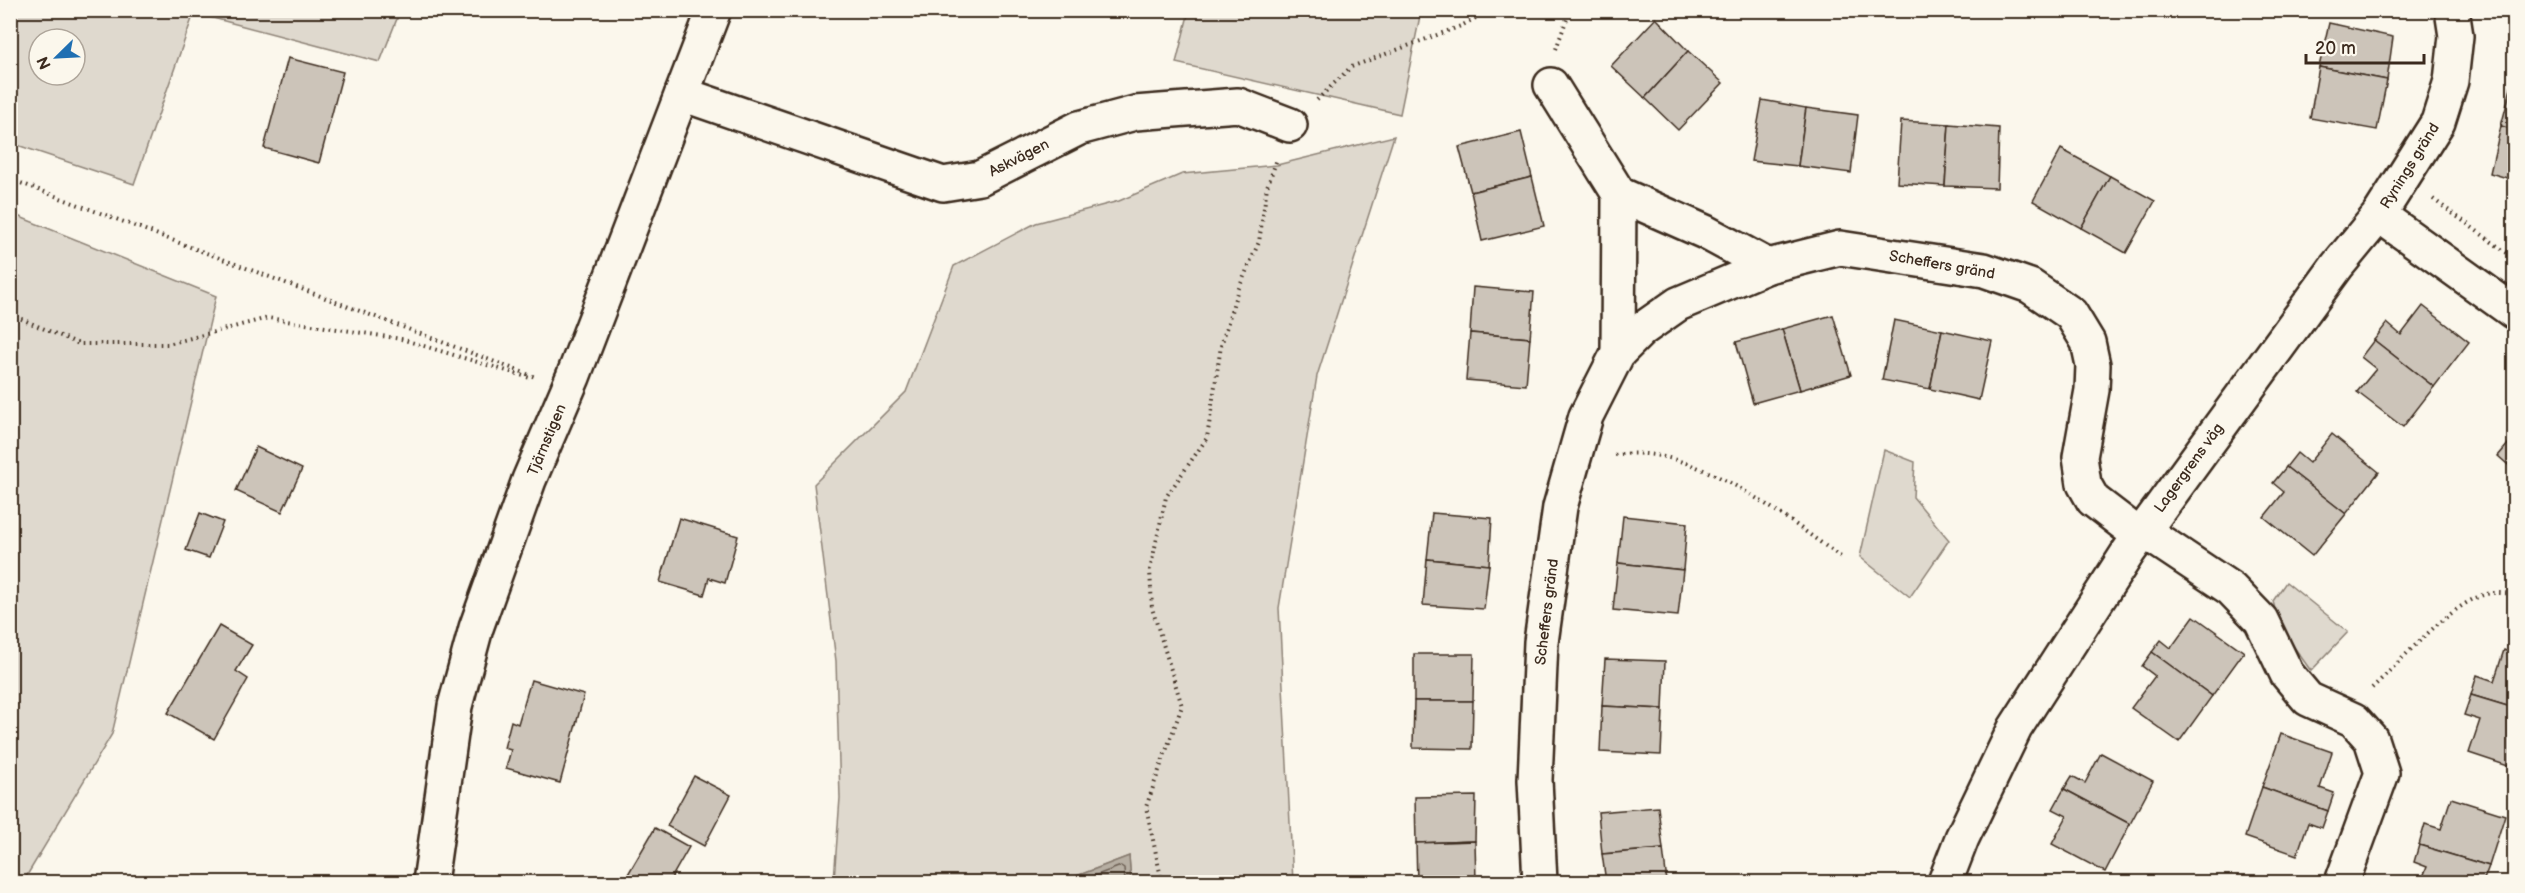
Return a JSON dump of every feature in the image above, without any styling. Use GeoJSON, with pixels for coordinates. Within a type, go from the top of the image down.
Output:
{"type":"FeatureCollection","features":[{"type":"Feature","properties":{"kind":"street","name":"Tjärnstigen"},"geometry":{"type":"LineString","coordinates":[[430,882],[455,706],[465,663],[529,480],[714,10]]}},
{"type":"Feature","properties":{"kind":"street","name":"Rynings gränd"},"geometry":{"type":"LineString","coordinates":[[2379,215],[2438,122],[2451,81],[2456,36],[2452,10]]}},
{"type":"Feature","properties":{"kind":"street"},"geometry":{"type":"LineString","coordinates":[[1551,86],[1619,194],[1705,232],[1768,266]]}},
{"type":"Feature","properties":{"kind":"street","name":"Askvägen"},"geometry":{"type":"LineString","coordinates":[[682,94],[943,184],[980,178],[1079,128],[1136,112],[1238,105],[1290,125]]}},
{"type":"Feature","properties":{"kind":"street","name":"Scheffers gränd"},"geometry":{"type":"LineString","coordinates":[[1618,353],[1619,194]]}},
{"type":"Feature","properties":{"kind":"street"},"geometry":{"type":"LineString","coordinates":[[2379,215],[2514,312]]}},
{"type":"Feature","properties":{"kind":"street","name":"Lagergrens väg"},"geometry":{"type":"LineString","coordinates":[[1945,882],[1962,838],[2015,728],[2142,533],[2337,266],[2379,215]]}},
{"type":"Feature","properties":{"kind":"street","name":"Scheffers gränd"},"geometry":{"type":"LineString","coordinates":[[1540,882],[1535,780],[1541,642],[1560,507],[1586,416],[1618,353],[1641,330],[1678,304],[1768,266],[1840,248],[1984,270],[2030,286],[2071,314],[2088,342],[2093,365],[2092,390],[2080,457],[2084,484],[2093,500],[2231,589],[2260,620],[2287,674],[2308,699],[2355,720],[2371,739],[2382,773],[2342,882]]}},
{"type":"Feature","properties":{"kind":"path"},"geometry":{"type":"LineString","coordinates":[[1162,882],[1146,807],[1182,706],[1152,608],[1150,570],[1166,498],[1207,438],[1221,346],[1236,295],[1259,242],[1267,187],[1290,125],[1351,67],[1461,26],[1490,10]]}},
{"type":"Feature","properties":{"kind":"path"},"geometry":{"type":"LineString","coordinates":[[2402,176],[2514,258]]}},
{"type":"Feature","properties":{"kind":"path"},"geometry":{"type":"LineString","coordinates":[[10,179],[566,389]]}},
{"type":"Feature","properties":{"kind":"path"},"geometry":{"type":"LineString","coordinates":[[10,314],[79,344],[168,344],[268,318],[401,339],[566,389]]}},
{"type":"Feature","properties":{"kind":"path"},"geometry":{"type":"LineString","coordinates":[[1572,463],[1625,454],[1656,457],[1691,465],[1760,501],[1841,557]]}},
{"type":"Feature","properties":{"kind":"path"},"geometry":{"type":"LineString","coordinates":[[2343,715],[2452,613],[2478,597],[2492,593],[2514,594]]}},
{"type":"Feature","properties":{"kind":"shaded area"},"geometry":{"type":"Polygon","coordinates":[[[11,10],[400,10],[380,62],[194,13],[134,184],[11,143],[11,10]]]}},
{"type":"Feature","properties":{"kind":"shaded area"},"geometry":{"type":"Polygon","coordinates":[[[1189,11],[1421,11],[1400,114],[1176,63],[1189,11]]]}},
{"type":"Feature","properties":{"kind":"shaded area"},"geometry":{"type":"Polygon","coordinates":[[[1394,136],[1317,376],[1279,608],[1293,882],[1131,882],[1129,856],[1061,882],[837,882],[834,880],[840,798],[836,661],[814,484],[906,392],[954,266],[1036,223],[1119,201],[1182,174],[1277,165],[1394,136]]]}},
{"type":"Feature","properties":{"kind":"shaded area"},"geometry":{"type":"Polygon","coordinates":[[[10,213],[216,296],[112,734],[23,882],[10,882],[10,213]]]}},
{"type":"Feature","properties":{"kind":"shaded area"},"geometry":{"type":"Polygon","coordinates":[[[1884,450],[1915,462],[1913,497],[1949,540],[1910,597],[1860,557],[1884,450]]]}},
{"type":"Feature","properties":{"kind":"shaded area"},"geometry":{"type":"Polygon","coordinates":[[[2286,582],[2348,632],[2311,671],[2279,626],[2273,601],[2286,582]]]}},
{"type":"Feature","properties":{"kind":"water"},"geometry":{"type":"Polygon","coordinates":[[[1129,856],[1131,882],[1061,882],[1129,856]]]}},
{"type":"Feature","properties":{"kind":"building"},"geometry":{"type":"Polygon","coordinates":[[[1656,18],[1688,51],[1645,98],[1611,66],[1656,18]]]}},
{"type":"Feature","properties":{"kind":"building"},"geometry":{"type":"Polygon","coordinates":[[[2329,23],[2393,37],[2387,80],[2319,67],[2329,23]]]}},
{"type":"Feature","properties":{"kind":"building"},"geometry":{"type":"Polygon","coordinates":[[[1688,51],[1723,83],[1678,130],[1645,98],[1688,51]]]}},
{"type":"Feature","properties":{"kind":"building"},"geometry":{"type":"Polygon","coordinates":[[[288,58],[343,72],[319,163],[264,148],[288,58]]]}},
{"type":"Feature","properties":{"kind":"building"},"geometry":{"type":"Polygon","coordinates":[[[2319,67],[2387,80],[2377,130],[2310,118],[2319,67]]]}},
{"type":"Feature","properties":{"kind":"building"},"geometry":{"type":"Polygon","coordinates":[[[2514,77],[2514,130],[2501,126],[2514,77]]]}},
{"type":"Feature","properties":{"kind":"building"},"geometry":{"type":"Polygon","coordinates":[[[1762,100],[1806,108],[1798,166],[1751,161],[1762,100]]]}},
{"type":"Feature","properties":{"kind":"building"},"geometry":{"type":"Polygon","coordinates":[[[1806,108],[1858,115],[1851,173],[1798,166],[1806,108]]]}},
{"type":"Feature","properties":{"kind":"building"},"geometry":{"type":"Polygon","coordinates":[[[1901,121],[1949,124],[1945,186],[1897,183],[1901,121]]]}},
{"type":"Feature","properties":{"kind":"building"},"geometry":{"type":"Polygon","coordinates":[[[1949,124],[1999,128],[1997,188],[1945,186],[1949,124]]]}},
{"type":"Feature","properties":{"kind":"building"},"geometry":{"type":"Polygon","coordinates":[[[2501,126],[2514,130],[2514,180],[2490,173],[2501,126]]]}},
{"type":"Feature","properties":{"kind":"building"},"geometry":{"type":"Polygon","coordinates":[[[1521,132],[1532,177],[1471,192],[1459,147],[1521,132]]]}},
{"type":"Feature","properties":{"kind":"building"},"geometry":{"type":"Polygon","coordinates":[[[2061,149],[2110,176],[2081,228],[2033,201],[2061,149]]]}},
{"type":"Feature","properties":{"kind":"building"},"geometry":{"type":"Polygon","coordinates":[[[2110,176],[2155,201],[2126,253],[2081,228],[2110,176]]]}},
{"type":"Feature","properties":{"kind":"building"},"geometry":{"type":"Polygon","coordinates":[[[1532,177],[1544,226],[1482,241],[1471,192],[1532,177]]]}},
{"type":"Feature","properties":{"kind":"building"},"geometry":{"type":"Polygon","coordinates":[[[1473,287],[1534,292],[1530,338],[1470,333],[1473,287]]]}},
{"type":"Feature","properties":{"kind":"building"},"geometry":{"type":"Polygon","coordinates":[[[2423,306],[2469,342],[2434,387],[2374,340],[2387,323],[2401,335],[2423,306]]]}},
{"type":"Feature","properties":{"kind":"building"},"geometry":{"type":"Polygon","coordinates":[[[1833,315],[1851,375],[1800,390],[1782,329],[1833,315]]]}},
{"type":"Feature","properties":{"kind":"building"},"geometry":{"type":"Polygon","coordinates":[[[1894,320],[1942,330],[1930,389],[1882,380],[1894,320]]]}},
{"type":"Feature","properties":{"kind":"building"},"geometry":{"type":"Polygon","coordinates":[[[1782,329],[1800,390],[1753,403],[1736,342],[1782,329]]]}},
{"type":"Feature","properties":{"kind":"building"},"geometry":{"type":"Polygon","coordinates":[[[1942,330],[1992,341],[1979,400],[1930,389],[1942,330]]]}},
{"type":"Feature","properties":{"kind":"building"},"geometry":{"type":"Polygon","coordinates":[[[1470,333],[1530,338],[1526,385],[1466,380],[1470,333]]]}},
{"type":"Feature","properties":{"kind":"building"},"geometry":{"type":"Polygon","coordinates":[[[2374,340],[2434,387],[2403,427],[2357,392],[2376,369],[2361,357],[2374,340]]]}},
{"type":"Feature","properties":{"kind":"building"},"geometry":{"type":"Polygon","coordinates":[[[2332,434],[2379,472],[2346,514],[2286,467],[2297,453],[2309,463],[2332,434]]]}},
{"type":"Feature","properties":{"kind":"building"},"geometry":{"type":"Polygon","coordinates":[[[2514,437],[2514,470],[2498,456],[2514,437]]]}},
{"type":"Feature","properties":{"kind":"building"},"geometry":{"type":"Polygon","coordinates":[[[256,447],[302,469],[282,512],[236,491],[256,447]]]}},
{"type":"Feature","properties":{"kind":"building"},"geometry":{"type":"Polygon","coordinates":[[[2286,467],[2346,514],[2312,556],[2264,517],[2284,492],[2273,483],[2286,467]]]}},
{"type":"Feature","properties":{"kind":"building"},"geometry":{"type":"Polygon","coordinates":[[[200,513],[223,522],[209,558],[186,550],[200,513]]]}},
{"type":"Feature","properties":{"kind":"building"},"geometry":{"type":"Polygon","coordinates":[[[1432,513],[1492,518],[1489,565],[1427,559],[1432,513]]]}},
{"type":"Feature","properties":{"kind":"building"},"geometry":{"type":"Polygon","coordinates":[[[1623,516],[1687,523],[1683,570],[1618,563],[1623,516]]]}},
{"type":"Feature","properties":{"kind":"building"},"geometry":{"type":"Polygon","coordinates":[[[679,518],[738,536],[725,583],[709,578],[704,595],[660,582],[679,518]]]}},
{"type":"Feature","properties":{"kind":"building"},"geometry":{"type":"Polygon","coordinates":[[[1427,559],[1489,565],[1484,609],[1423,605],[1427,559]]]}},
{"type":"Feature","properties":{"kind":"building"},"geometry":{"type":"Polygon","coordinates":[[[1618,563],[1683,570],[1678,616],[1613,610],[1618,563]]]}},
{"type":"Feature","properties":{"kind":"building"},"geometry":{"type":"Polygon","coordinates":[[[2194,616],[2244,652],[2212,696],[2152,652],[2161,640],[2171,648],[2194,616]]]}},
{"type":"Feature","properties":{"kind":"building"},"geometry":{"type":"Polygon","coordinates":[[[219,626],[252,645],[236,671],[248,679],[214,739],[168,713],[219,626]]]}},
{"type":"Feature","properties":{"kind":"building"},"geometry":{"type":"Polygon","coordinates":[[[2504,650],[2514,654],[2514,708],[2471,695],[2477,675],[2494,681],[2504,650]]]}},
{"type":"Feature","properties":{"kind":"building"},"geometry":{"type":"Polygon","coordinates":[[[2152,652],[2212,696],[2179,742],[2131,708],[2155,676],[2142,666],[2152,652]]]}},
{"type":"Feature","properties":{"kind":"building"},"geometry":{"type":"Polygon","coordinates":[[[1414,654],[1474,654],[1473,701],[1414,701],[1414,654]]]}},
{"type":"Feature","properties":{"kind":"building"},"geometry":{"type":"Polygon","coordinates":[[[1605,659],[1665,661],[1663,709],[1602,706],[1605,659]]]}},
{"type":"Feature","properties":{"kind":"building"},"geometry":{"type":"Polygon","coordinates":[[[531,680],[584,695],[560,783],[506,768],[511,750],[504,748],[511,721],[518,724],[531,680]]]}},
{"type":"Feature","properties":{"kind":"building"},"geometry":{"type":"Polygon","coordinates":[[[2471,695],[2514,708],[2514,768],[2469,753],[2480,720],[2464,715],[2471,695]]]}},
{"type":"Feature","properties":{"kind":"building"},"geometry":{"type":"Polygon","coordinates":[[[1414,701],[1473,701],[1472,749],[1413,748],[1414,701]]]}},
{"type":"Feature","properties":{"kind":"building"},"geometry":{"type":"Polygon","coordinates":[[[1602,706],[1663,709],[1661,755],[1600,752],[1602,706]]]}},
{"type":"Feature","properties":{"kind":"building"},"geometry":{"type":"Polygon","coordinates":[[[2281,734],[2332,752],[2320,788],[2334,793],[2328,811],[2262,787],[2281,734]]]}},
{"type":"Feature","properties":{"kind":"building"},"geometry":{"type":"Polygon","coordinates":[[[2101,753],[2153,781],[2130,824],[2064,789],[2072,776],[2085,783],[2101,753]]]}},
{"type":"Feature","properties":{"kind":"building"},"geometry":{"type":"Polygon","coordinates":[[[694,776],[731,795],[704,846],[667,826],[694,776]]]}},
{"type":"Feature","properties":{"kind":"building"},"geometry":{"type":"Polygon","coordinates":[[[2262,787],[2328,811],[2322,828],[2308,823],[2297,855],[2245,837],[2262,787]]]}},
{"type":"Feature","properties":{"kind":"building"},"geometry":{"type":"Polygon","coordinates":[[[2064,789],[2130,824],[2105,872],[2052,844],[2067,816],[2053,809],[2064,789]]]}},
{"type":"Feature","properties":{"kind":"building"},"geometry":{"type":"Polygon","coordinates":[[[1476,796],[1475,841],[1416,843],[1415,797],[1476,796]]]}},
{"type":"Feature","properties":{"kind":"building"},"geometry":{"type":"Polygon","coordinates":[[[2451,798],[2505,815],[2489,866],[2419,845],[2425,824],[2441,829],[2451,798]]]}},
{"type":"Feature","properties":{"kind":"building"},"geometry":{"type":"Polygon","coordinates":[[[1658,807],[1663,849],[1602,854],[1598,812],[1658,807]]]}},
{"type":"Feature","properties":{"kind":"building"},"geometry":{"type":"Polygon","coordinates":[[[655,828],[689,847],[669,882],[624,881],[655,828]]]}},
{"type":"Feature","properties":{"kind":"building"},"geometry":{"type":"Polygon","coordinates":[[[1475,841],[1476,882],[1417,882],[1416,843],[1475,841]]]}},
{"type":"Feature","properties":{"kind":"building"},"geometry":{"type":"Polygon","coordinates":[[[2419,845],[2489,866],[2483,882],[2421,882],[2427,867],[2414,862],[2419,845]]]}},
{"type":"Feature","properties":{"kind":"building"},"geometry":{"type":"Polygon","coordinates":[[[1663,849],[1667,882],[1606,882],[1602,854],[1663,849]]]}}]}
